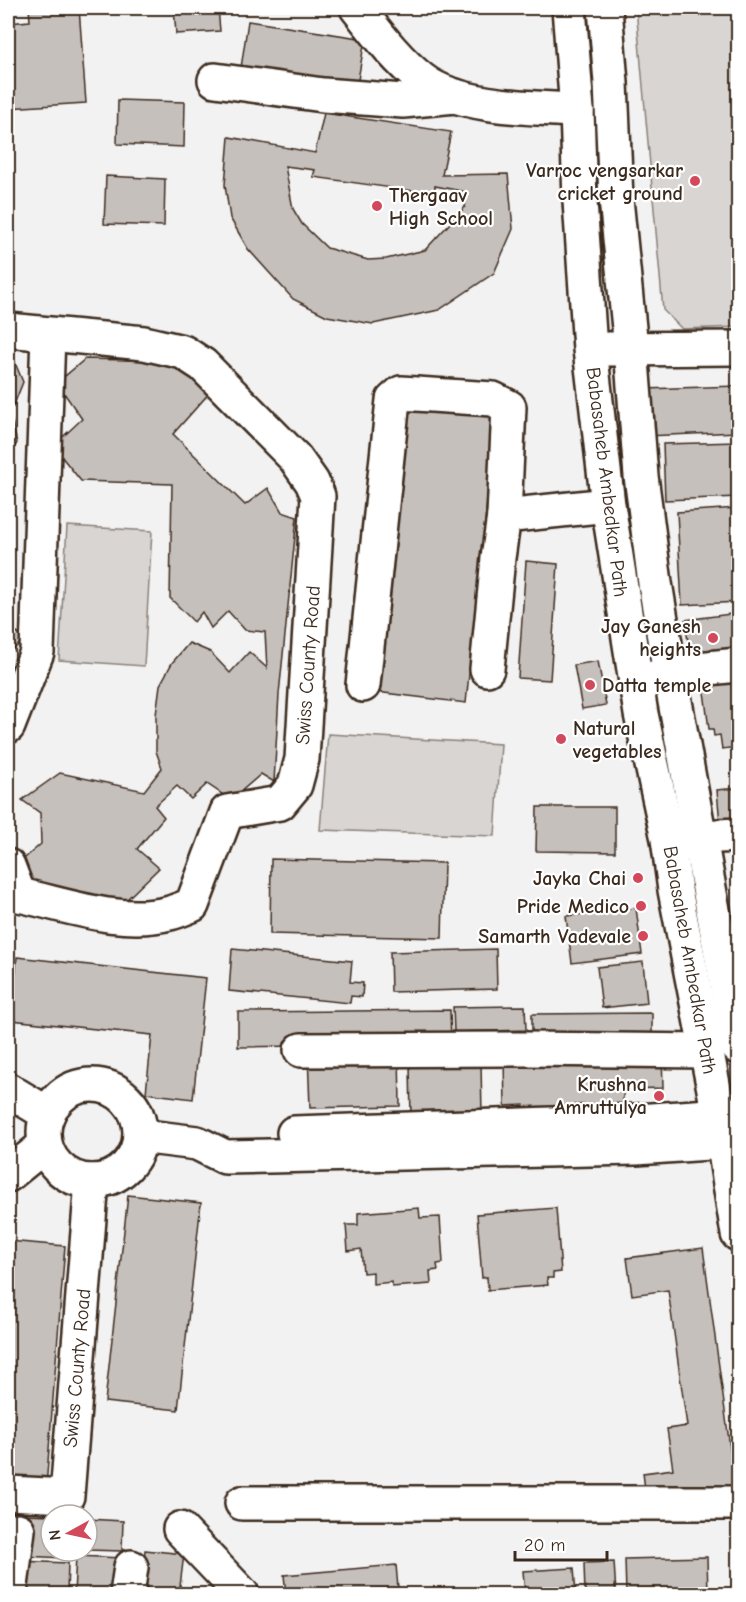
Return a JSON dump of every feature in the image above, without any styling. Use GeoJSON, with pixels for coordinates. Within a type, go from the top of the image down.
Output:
{"type":"FeatureCollection","features":[{"type":"Feature","properties":{"kind":"street"},"geometry":{"type":"LineString","coordinates":[[357,8],[395,54],[423,81],[455,96],[508,107],[577,110]]}},
{"type":"Feature","properties":{"kind":"street","name":"Babasaheb Ambedkar Path"},"geometry":{"type":"LineString","coordinates":[[569,8],[590,349],[608,505],[636,682],[668,839],[675,890],[706,1051],[730,1128],[738,1234]]}},
{"type":"Feature","properties":{"kind":"street","name":"Babasaheb Ambedkar Path"},"geometry":{"type":"LineString","coordinates":[[605,8],[616,199],[631,348],[640,476],[670,674],[738,1047]]}},
{"type":"Feature","properties":{"kind":"street"},"geometry":{"type":"LineString","coordinates":[[215,80],[323,95],[403,101],[455,96]]}},
{"type":"Feature","properties":{"kind":"street","name":"Swiss County Road"},"geometry":{"type":"LineString","coordinates":[[8,330],[144,343],[183,352],[203,365],[295,458],[312,482],[318,496],[302,759],[296,785],[280,803],[227,812],[192,905],[169,913],[142,917],[115,916],[19,895],[8,866]]}},
{"type":"Feature","properties":{"kind":"street"},"geometry":{"type":"LineString","coordinates":[[8,726],[37,652],[48,334]]}},
{"type":"Feature","properties":{"kind":"street"},"geometry":{"type":"LineString","coordinates":[[590,349],[738,348]]}},
{"type":"Feature","properties":{"kind":"street"},"geometry":{"type":"LineString","coordinates":[[363,685],[393,400],[402,393],[493,399],[508,407],[504,516],[487,669]]}},
{"type":"Feature","properties":{"kind":"street"},"geometry":{"type":"LineString","coordinates":[[504,516],[608,505]]}},
{"type":"Feature","properties":{"kind":"street"},"geometry":{"type":"LineString","coordinates":[[636,682],[670,674],[738,665]]}},
{"type":"Feature","properties":{"kind":"street"},"geometry":{"type":"LineString","coordinates":[[668,839],[738,835]]}},
{"type":"Feature","properties":{"kind":"street"},"geometry":{"type":"LineString","coordinates":[[301,1050],[706,1051]]}},
{"type":"Feature","properties":{"kind":"street"},"geometry":{"type":"LineString","coordinates":[[8,1090],[47,1130],[52,1159],[62,1171],[76,1179],[92,1181],[107,1179],[120,1173],[131,1162],[138,1149],[140,1136],[138,1118],[130,1103],[117,1092],[102,1086],[85,1085],[70,1090],[57,1100],[47,1130],[8,1175]]}},
{"type":"Feature","properties":{"kind":"street"},"geometry":{"type":"LineString","coordinates":[[211,1150],[224,1135],[630,1122],[730,1128]]}},
{"type":"Feature","properties":{"kind":"street"},"geometry":{"type":"LineString","coordinates":[[140,1136],[211,1150],[636,1148],[730,1128]]}},
{"type":"Feature","properties":{"kind":"street","name":"Swiss County Road"},"geometry":{"type":"LineString","coordinates":[[8,1493],[67,1496],[92,1181]]}},
{"type":"Feature","properties":{"kind":"street"},"geometry":{"type":"LineString","coordinates":[[242,1503],[738,1503]]}},
{"type":"Feature","properties":{"kind":"street"},"geometry":{"type":"LineString","coordinates":[[180,1528],[242,1594]]}},
{"type":"Feature","properties":{"kind":"street"},"geometry":{"type":"LineString","coordinates":[[10,1594],[18,1530]]}},
{"type":"Feature","properties":{"kind":"shaded area","name":"Varroc vengsarkar cricket ground"},"geometry":{"type":"Polygon","coordinates":[[[636,8],[738,8],[738,327],[682,329],[663,310],[636,8]]]}},
{"type":"Feature","properties":{"kind":"shaded area"},"geometry":{"type":"Polygon","coordinates":[[[67,526],[152,531],[144,666],[59,660],[67,526]]]}},
{"type":"Feature","properties":{"kind":"shaded area"},"geometry":{"type":"Polygon","coordinates":[[[328,734],[501,744],[495,836],[320,830],[328,734]]]}},
{"type":"Feature","properties":{"kind":"building"},"geometry":{"type":"Polygon","coordinates":[[[29,8],[79,8],[86,103],[8,108],[8,23],[30,21],[29,8]]]}},
{"type":"Feature","properties":{"kind":"building"},"geometry":{"type":"Polygon","coordinates":[[[174,8],[218,8],[220,31],[176,34],[174,8]]]}},
{"type":"Feature","properties":{"kind":"building"},"geometry":{"type":"Polygon","coordinates":[[[460,8],[484,8],[484,11],[468,15],[460,8]]]}},
{"type":"Feature","properties":{"kind":"building"},"geometry":{"type":"Polygon","coordinates":[[[248,21],[365,39],[357,86],[241,68],[248,21]]]}},
{"type":"Feature","properties":{"kind":"building"},"geometry":{"type":"Polygon","coordinates":[[[118,100],[185,102],[184,147],[117,144],[118,100]]]}},
{"type":"Feature","properties":{"kind":"building"},"geometry":{"type":"Polygon","coordinates":[[[324,113],[451,132],[442,175],[508,174],[513,229],[494,273],[439,310],[373,324],[327,316],[293,299],[248,249],[230,218],[225,185],[229,137],[315,153],[324,113]],[[285,166],[293,209],[302,224],[327,248],[368,260],[386,259],[425,250],[465,207],[467,192],[435,186],[435,194],[313,177],[315,170],[285,166]]]}},
{"type":"Feature","properties":{"kind":"building"},"geometry":{"type":"Polygon","coordinates":[[[106,176],[165,179],[164,226],[104,224],[106,176]]]}},
{"type":"Feature","properties":{"kind":"building"},"geometry":{"type":"Polygon","coordinates":[[[8,346],[23,382],[13,407],[8,401],[8,346]]]}},
{"type":"Feature","properties":{"kind":"building"},"geometry":{"type":"Polygon","coordinates":[[[85,359],[170,361],[211,391],[173,434],[245,505],[268,488],[282,512],[297,517],[279,694],[274,782],[261,774],[231,800],[207,784],[191,799],[177,786],[155,806],[164,817],[137,849],[159,868],[123,903],[45,893],[18,864],[41,844],[40,813],[22,800],[60,773],[144,791],[162,768],[156,751],[156,715],[160,685],[172,663],[189,643],[210,652],[230,673],[249,652],[267,668],[265,632],[245,630],[228,611],[211,628],[202,612],[194,622],[170,598],[172,484],[81,481],[53,446],[82,419],[57,383],[85,359]]]}},
{"type":"Feature","properties":{"kind":"building"},"geometry":{"type":"Polygon","coordinates":[[[738,386],[738,432],[646,436],[644,389],[738,386]]]}},
{"type":"Feature","properties":{"kind":"building"},"geometry":{"type":"Polygon","coordinates":[[[399,404],[496,415],[466,703],[368,691],[399,404]]]}},
{"type":"Feature","properties":{"kind":"building"},"geometry":{"type":"Polygon","coordinates":[[[11,417],[17,443],[8,457],[8,419],[11,417]]]}},
{"type":"Feature","properties":{"kind":"building"},"geometry":{"type":"Polygon","coordinates":[[[738,442],[738,497],[665,500],[663,444],[738,442]]]}},
{"type":"Feature","properties":{"kind":"building"},"geometry":{"type":"Polygon","coordinates":[[[738,508],[738,602],[682,605],[677,512],[738,508]]]}},
{"type":"Feature","properties":{"kind":"building"},"geometry":{"type":"Polygon","coordinates":[[[526,561],[558,564],[550,680],[518,678],[526,561]]]}},
{"type":"Feature","properties":{"kind":"building","name":"Jay Ganesh heights"},"geometry":{"type":"Polygon","coordinates":[[[738,613],[738,657],[691,663],[685,620],[738,613]]]}},
{"type":"Feature","properties":{"kind":"building"},"geometry":{"type":"Polygon","coordinates":[[[8,624],[24,640],[8,654],[8,624]]]}},
{"type":"Feature","properties":{"kind":"building","name":"Datta temple"},"geometry":{"type":"Polygon","coordinates":[[[598,661],[606,705],[582,709],[574,665],[598,661]]]}},
{"type":"Feature","properties":{"kind":"building"},"geometry":{"type":"Polygon","coordinates":[[[738,672],[738,747],[722,749],[720,735],[714,736],[713,729],[709,729],[702,677],[738,672]]]}},
{"type":"Feature","properties":{"kind":"building"},"geometry":{"type":"Polygon","coordinates":[[[738,788],[738,823],[720,824],[717,790],[738,788]]]}},
{"type":"Feature","properties":{"kind":"building"},"geometry":{"type":"Polygon","coordinates":[[[537,807],[615,807],[615,852],[536,851],[537,807]]]}},
{"type":"Feature","properties":{"kind":"building"},"geometry":{"type":"Polygon","coordinates":[[[271,859],[444,863],[442,938],[270,934],[271,859]]]}},
{"type":"Feature","properties":{"kind":"building"},"geometry":{"type":"Polygon","coordinates":[[[636,908],[642,954],[572,963],[566,916],[636,908]]]}},
{"type":"Feature","properties":{"kind":"building"},"geometry":{"type":"Polygon","coordinates":[[[232,949],[352,961],[350,982],[363,983],[362,997],[351,996],[350,1003],[229,991],[232,949]]]}},
{"type":"Feature","properties":{"kind":"building"},"geometry":{"type":"Polygon","coordinates":[[[496,949],[497,989],[391,992],[390,952],[496,949]]]}},
{"type":"Feature","properties":{"kind":"building"},"geometry":{"type":"Polygon","coordinates":[[[17,957],[206,978],[193,1099],[146,1093],[152,1035],[11,1020],[17,957]]]}},
{"type":"Feature","properties":{"kind":"building"},"geometry":{"type":"Polygon","coordinates":[[[643,962],[647,1003],[602,1008],[597,967],[643,962]]]}},
{"type":"Feature","properties":{"kind":"building"},"geometry":{"type":"Polygon","coordinates":[[[525,1006],[526,1030],[454,1032],[453,1007],[525,1006]]]}},
{"type":"Feature","properties":{"kind":"building"},"geometry":{"type":"Polygon","coordinates":[[[450,1010],[451,1044],[238,1047],[238,1012],[450,1010]]]}},
{"type":"Feature","properties":{"kind":"building"},"geometry":{"type":"Polygon","coordinates":[[[652,1013],[652,1044],[532,1046],[532,1014],[652,1013]]]}},
{"type":"Feature","properties":{"kind":"building"},"geometry":{"type":"Polygon","coordinates":[[[399,1052],[400,1106],[310,1108],[308,1054],[399,1052]]]}},
{"type":"Feature","properties":{"kind":"building"},"geometry":{"type":"Polygon","coordinates":[[[662,1055],[663,1088],[623,1089],[623,1114],[524,1112],[524,1105],[505,1106],[504,1059],[662,1055]]]}},
{"type":"Feature","properties":{"kind":"building"},"geometry":{"type":"Polygon","coordinates":[[[481,1063],[482,1117],[411,1119],[410,1065],[481,1063]]]}},
{"type":"Feature","properties":{"kind":"building"},"geometry":{"type":"Polygon","coordinates":[[[128,1195],[201,1203],[178,1410],[105,1402],[128,1195]]]}},
{"type":"Feature","properties":{"kind":"building"},"geometry":{"type":"Polygon","coordinates":[[[419,1208],[420,1218],[440,1217],[443,1263],[437,1264],[438,1270],[430,1271],[431,1284],[392,1287],[392,1282],[373,1284],[373,1272],[363,1273],[361,1249],[348,1251],[346,1225],[358,1225],[358,1213],[419,1208]]]}},
{"type":"Feature","properties":{"kind":"building"},"geometry":{"type":"Polygon","coordinates":[[[556,1208],[561,1272],[553,1273],[553,1278],[547,1278],[548,1285],[488,1290],[487,1277],[482,1278],[477,1214],[556,1208]]]}},
{"type":"Feature","properties":{"kind":"building"},"geometry":{"type":"Polygon","coordinates":[[[8,1241],[65,1246],[46,1487],[8,1484],[8,1241]]]}},
{"type":"Feature","properties":{"kind":"building"},"geometry":{"type":"Polygon","coordinates":[[[703,1248],[735,1485],[646,1497],[643,1473],[673,1469],[667,1429],[687,1426],[668,1290],[632,1295],[627,1258],[703,1248]]]}},
{"type":"Feature","properties":{"kind":"building"},"geometry":{"type":"Polygon","coordinates":[[[25,1514],[39,1515],[39,1557],[23,1556],[25,1514]]]}},
{"type":"Feature","properties":{"kind":"building"},"geometry":{"type":"Polygon","coordinates":[[[99,1520],[123,1521],[122,1551],[99,1550],[99,1520]]]}},
{"type":"Feature","properties":{"kind":"building"},"geometry":{"type":"Polygon","coordinates":[[[145,1550],[184,1554],[179,1594],[140,1594],[145,1550]]]}},
{"type":"Feature","properties":{"kind":"building"},"geometry":{"type":"Polygon","coordinates":[[[99,1557],[122,1558],[121,1594],[74,1594],[76,1563],[99,1563],[99,1557]]]}},
{"type":"Feature","properties":{"kind":"building"},"geometry":{"type":"Polygon","coordinates":[[[707,1557],[708,1594],[626,1594],[625,1559],[707,1557]]]}},
{"type":"Feature","properties":{"kind":"building"},"geometry":{"type":"Polygon","coordinates":[[[17,1561],[68,1563],[67,1594],[16,1594],[17,1561]]]}},
{"type":"Feature","properties":{"kind":"building"},"geometry":{"type":"Polygon","coordinates":[[[614,1562],[616,1594],[585,1594],[584,1563],[614,1562]]]}},
{"type":"Feature","properties":{"kind":"building"},"geometry":{"type":"Polygon","coordinates":[[[396,1565],[398,1588],[325,1594],[286,1594],[284,1575],[396,1565]]]}},
{"type":"Feature","properties":{"kind":"building"},"geometry":{"type":"Polygon","coordinates":[[[574,1568],[576,1594],[525,1594],[523,1571],[574,1568]]]}},
{"type":"Feature","properties":{"kind":"place","name":"Varroc vengsarkar cricket ground"},"geometry":{"type":"Point","coordinates":[695,181]}},
{"type":"Feature","properties":{"kind":"place","name":"Thergaav High School"},"geometry":{"type":"Point","coordinates":[377,206]}},
{"type":"Feature","properties":{"kind":"place","name":"Jay Ganesh heights"},"geometry":{"type":"Point","coordinates":[713,638]}},
{"type":"Feature","properties":{"kind":"place","name":"Datta temple"},"geometry":{"type":"Point","coordinates":[590,685]}},
{"type":"Feature","properties":{"kind":"place","name":"Natural vegetables"},"geometry":{"type":"Point","coordinates":[561,739]}},
{"type":"Feature","properties":{"kind":"place","name":"Jayka Chai"},"geometry":{"type":"Point","coordinates":[638,878]}},
{"type":"Feature","properties":{"kind":"place","name":"Pride Medico"},"geometry":{"type":"Point","coordinates":[641,906]}},
{"type":"Feature","properties":{"kind":"place","name":"Samarth Vadevale"},"geometry":{"type":"Point","coordinates":[643,936]}},
{"type":"Feature","properties":{"kind":"place","name":"Krushna Amruttulya"},"geometry":{"type":"Point","coordinates":[659,1096]}}]}
